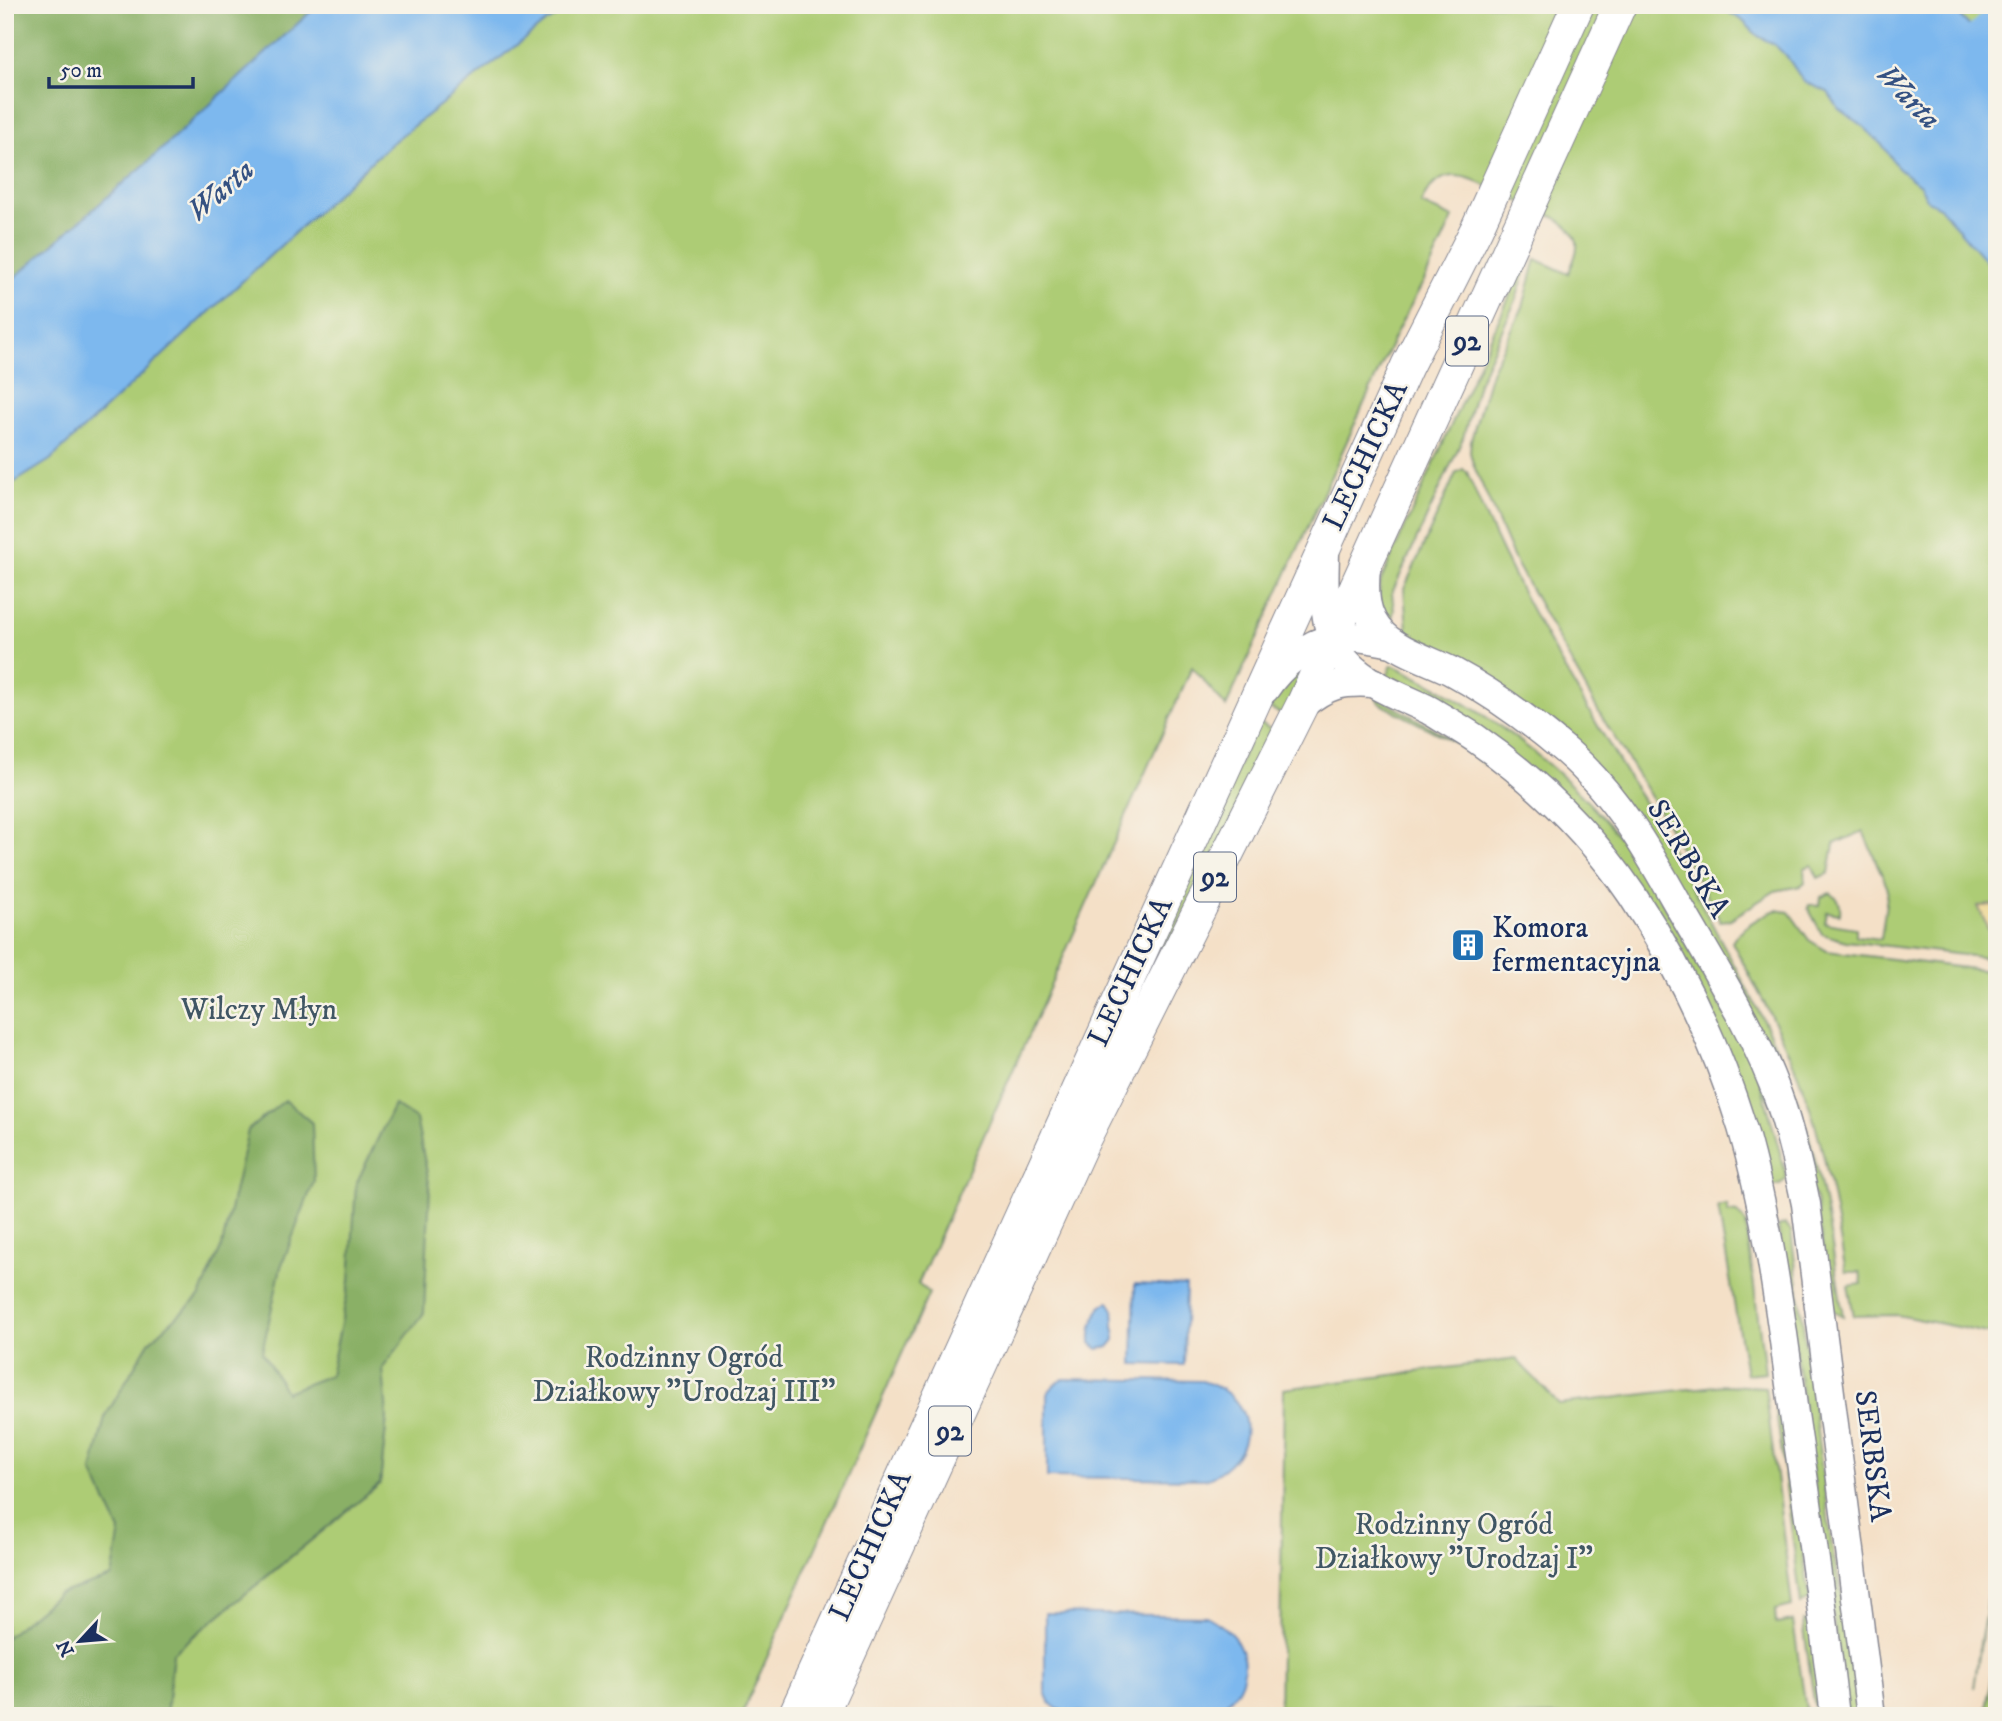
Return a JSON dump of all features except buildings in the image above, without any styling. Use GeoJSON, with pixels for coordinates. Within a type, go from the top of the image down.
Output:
{"type":"FeatureCollection","features":[{"type":"Feature","properties":{"kind":"main road","name":"LECHICKA"},"geometry":{"type":"LineString","coordinates":[[794,1716],[1407,366],[1442,300],[1578,5]]}},
{"type":"Feature","properties":{"kind":"main road","name":"LECHICKA"},"geometry":{"type":"LineString","coordinates":[[821,1716],[1081,1146],[1302,705],[1620,5]]}},
{"type":"Feature","properties":{"kind":"street"},"geometry":{"type":"LineString","coordinates":[[1325,545],[1327,622],[1332,638],[1348,665],[1374,683],[1474,737],[1563,808],[1639,906],[1701,1020],[1739,1118],[1762,1212],[1789,1376],[1836,1716]]}},
{"type":"Feature","properties":{"kind":"street","name":"SERBSKA"},"geometry":{"type":"LineString","coordinates":[[1366,566],[1366,606],[1382,635],[1446,668],[1506,704],[1568,752],[1608,794],[1651,858],[1757,1046],[1785,1117],[1806,1204],[1871,1716]]}},
{"type":"Feature","properties":{"kind":"street","name":"SERBSKA"},"geometry":{"type":"LineString","coordinates":[[1332,638],[1348,637],[1393,643]]}},
{"type":"Feature","properties":{"kind":"street"},"geometry":{"type":"LineString","coordinates":[[1251,710],[1282,667],[1332,638]]}},
{"type":"Feature","properties":{"kind":"street"},"geometry":{"type":"LineString","coordinates":[[1302,705],[1321,690],[1337,683],[1374,683]]}},
{"type":"Feature","properties":{"kind":"street"},"geometry":{"type":"LineString","coordinates":[[1762,1212],[1806,1204]]}},
{"type":"Feature","properties":{"kind":"green space"},"geometry":{"type":"Polygon","coordinates":[[[5,5],[318,5],[149,161],[5,286],[5,5]]]}},
{"type":"Feature","properties":{"kind":"green space"},"geometry":{"type":"Polygon","coordinates":[[[578,5],[1716,5],[1742,20],[1758,36],[1775,44],[1804,82],[1828,92],[1839,109],[1864,127],[1884,147],[1899,169],[1920,185],[1928,201],[1940,207],[1997,274],[1997,959],[1846,941],[1822,934],[1808,908],[1809,905],[1820,905],[1821,897],[1830,893],[1839,902],[1840,914],[1827,912],[1825,923],[1856,928],[1856,936],[1881,939],[1888,889],[1863,831],[1834,844],[1829,873],[1818,878],[1812,865],[1804,868],[1805,882],[1800,886],[1775,891],[1729,920],[1720,921],[1665,820],[1597,709],[1514,559],[1470,452],[1491,372],[1523,307],[1536,259],[1568,274],[1577,249],[1575,237],[1565,224],[1556,218],[1471,179],[1447,177],[1429,189],[1421,204],[1453,218],[1397,331],[1226,707],[1192,667],[918,1284],[929,1293],[741,1716],[166,1716],[173,1653],[380,1484],[387,1417],[383,1379],[5,1716],[5,488],[50,460],[389,145],[546,22],[578,5]]]}},
{"type":"Feature","properties":{"kind":"green space"},"geometry":{"type":"Polygon","coordinates":[[[1949,5],[1997,5],[1997,54],[1949,5]]]}},
{"type":"Feature","properties":{"kind":"green space"},"geometry":{"type":"Polygon","coordinates":[[[1525,262],[1528,264],[1515,302],[1478,383],[1463,438],[1392,593],[1394,611],[1389,626],[1380,604],[1381,580],[1525,262]]]}},
{"type":"Feature","properties":{"kind":"green space"},"geometry":{"type":"Polygon","coordinates":[[[1463,469],[1467,472],[1486,518],[1530,606],[1578,693],[1672,850],[1776,1046],[1792,1084],[1810,1140],[1824,1198],[1843,1316],[1834,1311],[1830,1301],[1816,1200],[1636,815],[1404,637],[1407,630],[1404,589],[1456,473],[1463,469]]]}},
{"type":"Feature","properties":{"kind":"green space"},"geometry":{"type":"Polygon","coordinates":[[[1306,662],[1285,716],[1264,705],[1306,662]]]}},
{"type":"Feature","properties":{"kind":"green space"},"geometry":{"type":"Polygon","coordinates":[[[1392,665],[1467,705],[1536,754],[1568,782],[1625,844],[1650,879],[1758,1073],[1787,1178],[1782,1183],[1771,1185],[1638,886],[1386,678],[1392,665]]]}},
{"type":"Feature","properties":{"kind":"green space"},"geometry":{"type":"Polygon","coordinates":[[[1376,696],[1489,760],[1550,817],[1513,785],[1456,743],[1379,703],[1376,696]]]}},
{"type":"Feature","properties":{"kind":"green space"},"geometry":{"type":"Polygon","coordinates":[[[1258,722],[1276,732],[1118,1045],[1113,1043],[1258,722]]]}},
{"type":"Feature","properties":{"kind":"green space"},"geometry":{"type":"Polygon","coordinates":[[[1776,910],[1789,912],[1809,940],[1827,951],[1997,972],[1997,1335],[1897,1315],[1854,1316],[1848,1286],[1862,1284],[1860,1272],[1846,1272],[1827,1171],[1811,1111],[1785,1046],[1732,942],[1751,923],[1776,910]]]}},
{"type":"Feature","properties":{"kind":"green space"},"geometry":{"type":"Polygon","coordinates":[[[285,1100],[312,1123],[314,1181],[281,1267],[262,1352],[286,1392],[330,1375],[350,1281],[356,1184],[394,1105],[416,1119],[430,1187],[424,1313],[383,1368],[387,1417],[380,1484],[173,1653],[166,1716],[5,1716],[5,1638],[58,1594],[112,1577],[120,1531],[92,1471],[105,1417],[149,1342],[200,1296],[222,1246],[248,1130],[285,1100]]]}},
{"type":"Feature","properties":{"kind":"green space"},"geometry":{"type":"Polygon","coordinates":[[[1727,1205],[1728,1212],[1738,1213],[1746,1223],[1765,1372],[1746,1374],[1718,1207],[1727,1205]]]}},
{"type":"Feature","properties":{"kind":"green space"},"geometry":{"type":"Polygon","coordinates":[[[1785,1224],[1791,1231],[1832,1548],[1852,1644],[1861,1716],[1847,1716],[1778,1227],[1785,1224]]]}},
{"type":"Feature","properties":{"kind":"green space","name":"Rodzinny Ogród Działkowy \"Urodzaj I\""},"geometry":{"type":"Polygon","coordinates":[[[1516,1359],[1559,1404],[1724,1385],[1765,1387],[1792,1606],[1775,1610],[1776,1624],[1793,1621],[1807,1716],[1279,1716],[1284,1389],[1516,1359]]]}},
{"type":"Feature","properties":{"kind":"green space"},"geometry":{"type":"Polygon","coordinates":[[[1776,1390],[1779,1390],[1810,1599],[1801,1604],[1776,1409],[1776,1390]]]}},
{"type":"Feature","properties":{"kind":"green space"},"geometry":{"type":"Polygon","coordinates":[[[1997,1575],[1997,1600],[1986,1617],[1983,1629],[1990,1581],[1997,1575]]]}},
{"type":"Feature","properties":{"kind":"green space"},"geometry":{"type":"Polygon","coordinates":[[[1803,1621],[1812,1623],[1826,1716],[1816,1716],[1803,1621]]]}},
{"type":"Feature","properties":{"kind":"green space"},"geometry":{"type":"Polygon","coordinates":[[[1983,1629],[1974,1688],[1978,1654],[1983,1629]]]}},
{"type":"Feature","properties":{"kind":"green space"},"geometry":{"type":"Polygon","coordinates":[[[1994,1658],[1997,1658],[1997,1716],[1985,1716],[1994,1658]]]}},
{"type":"Feature","properties":{"kind":"sand"},"geometry":{"type":"Polygon","coordinates":[[[1997,905],[1997,950],[1978,906],[1997,905]]]}},
{"type":"Feature","properties":{"kind":"water","name":"Warta"},"geometry":{"type":"Polygon","coordinates":[[[318,5],[578,5],[546,22],[389,145],[50,460],[5,488],[5,286],[149,161],[318,5]]]}},
{"type":"Feature","properties":{"kind":"water","name":"Warta"},"geometry":{"type":"Polygon","coordinates":[[[1716,5],[1949,5],[1997,54],[1997,274],[1940,207],[1928,201],[1920,185],[1899,169],[1884,147],[1864,127],[1839,109],[1828,92],[1804,82],[1788,58],[1775,45],[1758,36],[1742,20],[1716,5]]]}},
{"type":"Feature","properties":{"kind":"water"},"geometry":{"type":"Polygon","coordinates":[[[1135,1284],[1186,1286],[1184,1365],[1133,1364],[1135,1284]]]}},
{"type":"Feature","properties":{"kind":"water"},"geometry":{"type":"Polygon","coordinates":[[[1109,1302],[1113,1308],[1115,1340],[1109,1347],[1098,1349],[1091,1343],[1091,1332],[1100,1308],[1109,1302]]]}},
{"type":"Feature","properties":{"kind":"water"},"geometry":{"type":"Polygon","coordinates":[[[1063,1379],[1202,1381],[1221,1389],[1235,1400],[1243,1413],[1246,1428],[1243,1443],[1236,1457],[1206,1479],[1047,1477],[1047,1394],[1063,1379]]]}},
{"type":"Feature","properties":{"kind":"water"},"geometry":{"type":"Polygon","coordinates":[[[1045,1613],[1206,1616],[1228,1631],[1242,1651],[1244,1669],[1241,1682],[1226,1703],[1214,1710],[1203,1712],[1140,1715],[1062,1711],[1051,1704],[1045,1691],[1045,1613]]]}},
{"type":"Feature","properties":{"kind":"waterway"},"geometry":{"type":"LineString","coordinates":[[1942,66],[1982,38],[1997,22]]}},
{"type":"Feature","properties":{"kind":"place","name":"Komora fermentacyjna"},"geometry":{"type":"Point","coordinates":[1468,945]}},
{"type":"Feature","properties":{"kind":"park label","name":"Wilczy Młyn"},"geometry":{"type":"Point","coordinates":[259,1010]}},
{"type":"Feature","properties":{"kind":"park label","name":"Rodzinny Ogród Działkowy \"Urodzaj III\""},"geometry":{"type":"Point","coordinates":[684,1375]}}]}
